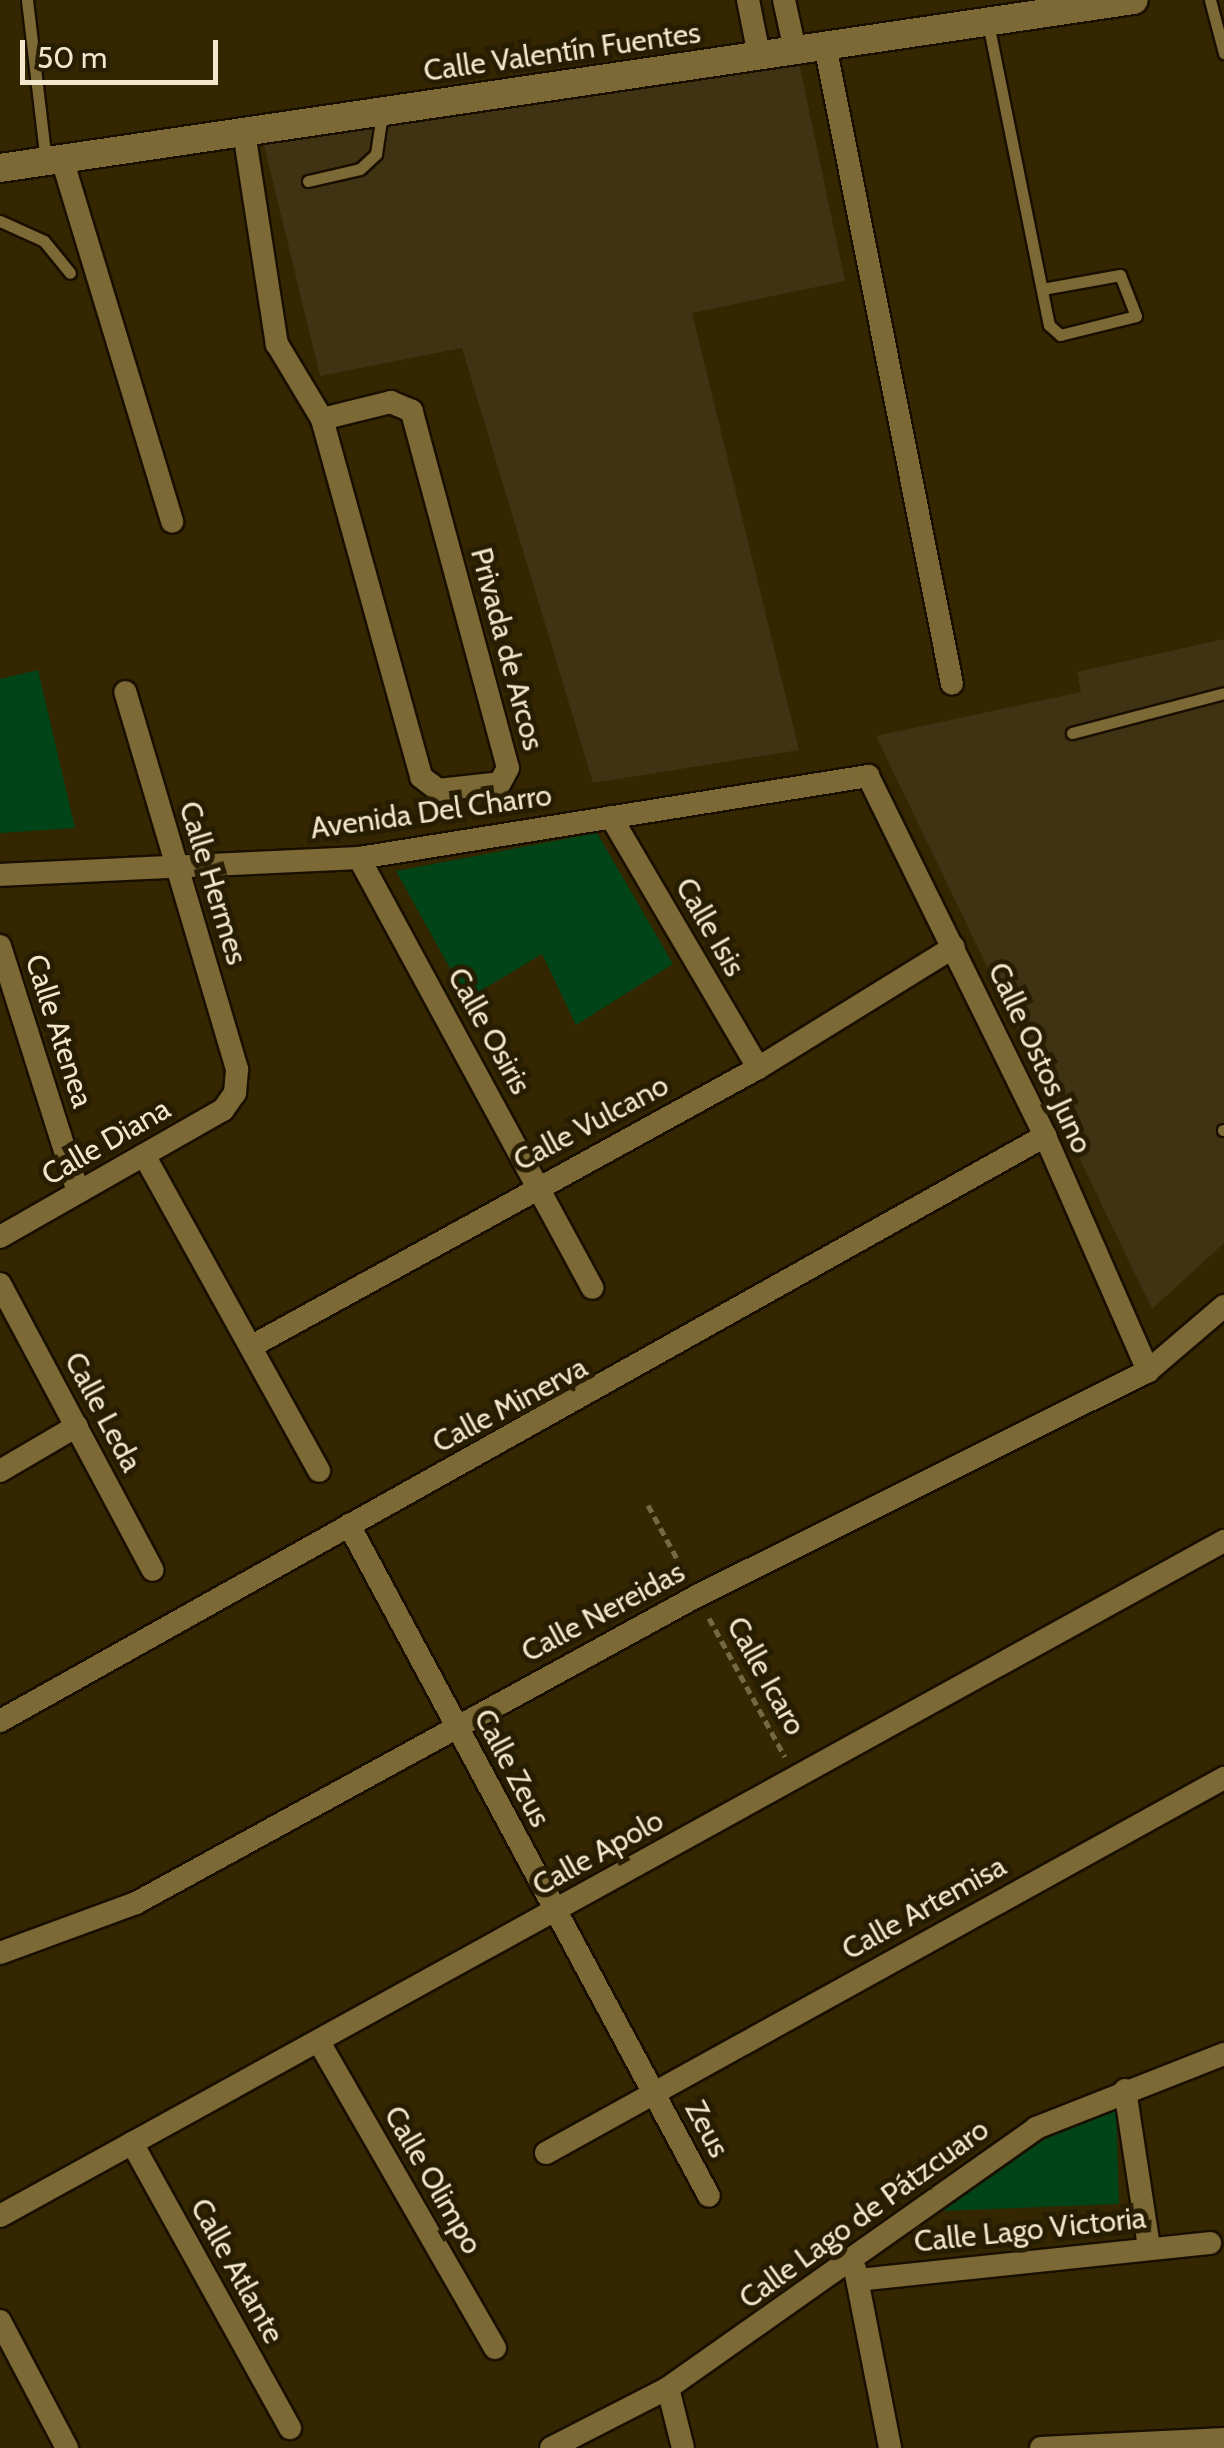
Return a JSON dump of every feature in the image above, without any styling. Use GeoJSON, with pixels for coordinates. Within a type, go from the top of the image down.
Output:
{"type":"FeatureCollection","features":[{"type":"Feature","properties":{"kind":"street"},"geometry":{"type":"LineString","coordinates":[[748,0],[760,55]]}},
{"type":"Feature","properties":{"kind":"street"},"geometry":{"type":"LineString","coordinates":[[784,0],[795,50]]}},
{"type":"Feature","properties":{"kind":"street","name":"Calle Valentín Fuentes"},"geometry":{"type":"LineString","coordinates":[[0,168],[1134,0]]}},
{"type":"Feature","properties":{"kind":"street"},"geometry":{"type":"LineString","coordinates":[[825,45],[952,684]]}},
{"type":"Feature","properties":{"kind":"street","name":"Privada de Arcos"},"geometry":{"type":"LineString","coordinates":[[244,132],[277,344],[322,419],[421,776],[438,790],[500,783],[508,768],[412,411],[396,401],[322,419]]}},
{"type":"Feature","properties":{"kind":"street"},"geometry":{"type":"LineString","coordinates":[[54,160],[172,522]]}},
{"type":"Feature","properties":{"kind":"street","name":"Calle Hermes"},"geometry":{"type":"LineString","coordinates":[[125,692],[237,1069],[235,1093]]}},
{"type":"Feature","properties":{"kind":"street","name":"Avenida Del Charro"},"geometry":{"type":"LineString","coordinates":[[0,875],[359,858],[868,776]]}},
{"type":"Feature","properties":{"kind":"street","name":"Calle Ostos Juno"},"geometry":{"type":"LineString","coordinates":[[868,776],[1045,1136],[1148,1370]]}},
{"type":"Feature","properties":{"kind":"street","name":"Calle Isis"},"geometry":{"type":"LineString","coordinates":[[611,817],[758,1068]]}},
{"type":"Feature","properties":{"kind":"street","name":"Calle Osiris"},"geometry":{"type":"LineString","coordinates":[[359,858],[540,1184],[592,1288]]}},
{"type":"Feature","properties":{"kind":"street","name":"Calle Atenea"},"geometry":{"type":"LineString","coordinates":[[0,946],[78,1192]]}},
{"type":"Feature","properties":{"kind":"street","name":"Calle Vulcano"},"geometry":{"type":"LineString","coordinates":[[252,1346],[540,1184],[758,1068],[954,947]]}},
{"type":"Feature","properties":{"kind":"street","name":"Calle Diana"},"geometry":{"type":"LineString","coordinates":[[0,1237],[222,1110],[235,1093]]}},
{"type":"Feature","properties":{"kind":"street","name":"Calle Minerva"},"geometry":{"type":"LineString","coordinates":[[0,1721],[1045,1136]]}},
{"type":"Feature","properties":{"kind":"street"},"geometry":{"type":"LineString","coordinates":[[144,1156],[319,1471]]}},
{"type":"Feature","properties":{"kind":"street","name":"Calle Leda"},"geometry":{"type":"LineString","coordinates":[[0,1284],[152,1570]]}},
{"type":"Feature","properties":{"kind":"street","name":"Calle Nereidas"},"geometry":{"type":"LineString","coordinates":[[0,1953],[136,1902],[697,1596],[1148,1370],[1224,1306]]}},
{"type":"Feature","properties":{"kind":"street"},"geometry":{"type":"LineString","coordinates":[[0,1471],[77,1426]]}},
{"type":"Feature","properties":{"kind":"street","name":"Calle Zeus"},"geometry":{"type":"LineString","coordinates":[[349,1525],[652,2091]]}},
{"type":"Feature","properties":{"kind":"street","name":"Calle Apolo"},"geometry":{"type":"LineString","coordinates":[[0,2216],[1224,1541]]}},
{"type":"Feature","properties":{"kind":"street","name":"Calle Artemisa"},"geometry":{"type":"LineString","coordinates":[[546,2153],[1224,1778]]}},
{"type":"Feature","properties":{"kind":"street","name":"Calle Olimpo"},"geometry":{"type":"LineString","coordinates":[[320,2042],[495,2348]]}},
{"type":"Feature","properties":{"kind":"street","name":"Calle Lago de Pátzcuaro"},"geometry":{"type":"LineString","coordinates":[[551,2448],[668,2388],[856,2270],[1036,2128],[1224,2054]]}},
{"type":"Feature","properties":{"kind":"street"},"geometry":{"type":"LineString","coordinates":[[1125,2090],[1149,2246]]}},
{"type":"Feature","properties":{"kind":"street","name":"Zeus"},"geometry":{"type":"LineString","coordinates":[[652,2091],[709,2196]]}},
{"type":"Feature","properties":{"kind":"street","name":"Calle Atlante"},"geometry":{"type":"LineString","coordinates":[[132,2143],[290,2428]]}},
{"type":"Feature","properties":{"kind":"street","name":"Calle Lago Victoria"},"geometry":{"type":"LineString","coordinates":[[856,2270],[1210,2243]]}},
{"type":"Feature","properties":{"kind":"street"},"geometry":{"type":"LineString","coordinates":[[856,2270],[890,2448]]}},
{"type":"Feature","properties":{"kind":"street"},"geometry":{"type":"LineString","coordinates":[[0,2321],[67,2448]]}},
{"type":"Feature","properties":{"kind":"street"},"geometry":{"type":"LineString","coordinates":[[668,2388],[683,2448]]}},
{"type":"Feature","properties":{"kind":"street"},"geometry":{"type":"LineString","coordinates":[[1041,2448],[1224,2439]]}},
{"type":"Feature","properties":{"kind":"lane"},"geometry":{"type":"LineString","coordinates":[[27,0],[54,160]]}},
{"type":"Feature","properties":{"kind":"lane"},"geometry":{"type":"LineString","coordinates":[[1210,0],[1224,53]]}},
{"type":"Feature","properties":{"kind":"lane"},"geometry":{"type":"LineString","coordinates":[[988,22],[1042,288],[1060,335],[1136,316],[1120,275],[1042,288]]}},
{"type":"Feature","properties":{"kind":"lane"},"geometry":{"type":"LineString","coordinates":[[308,181],[360,168],[376,154],[382,111]]}},
{"type":"Feature","properties":{"kind":"lane"},"geometry":{"type":"LineString","coordinates":[[0,221],[44,241],[70,273]]}},
{"type":"Feature","properties":{"kind":"lane"},"geometry":{"type":"LineString","coordinates":[[1072,733],[1224,694]]}},
{"type":"Feature","properties":{"kind":"path","name":"Calle Icaro"},"geometry":{"type":"LineString","coordinates":[[648,1505],[796,1777]]}},
{"type":"Feature","properties":{"kind":"shaded area"},"geometry":{"type":"Polygon","coordinates":[[[798,58],[845,281],[692,313],[799,750],[593,783],[462,348],[320,376],[264,145],[798,58]]]}},
{"type":"Feature","properties":{"kind":"shaded area"},"geometry":{"type":"Polygon","coordinates":[[[1224,639],[1224,1243],[1152,1309],[876,736],[1081,692],[1077,672],[1224,639]]]}},
{"type":"Feature","properties":{"kind":"green space"},"geometry":{"type":"Polygon","coordinates":[[[38,670],[75,828],[0,833],[0,679],[38,670]]]}},
{"type":"Feature","properties":{"kind":"green space"},"geometry":{"type":"Polygon","coordinates":[[[597,833],[673,964],[576,1025],[542,954],[467,999],[396,871],[597,833]]]}},
{"type":"Feature","properties":{"kind":"green space"},"geometry":{"type":"Polygon","coordinates":[[[1116,2104],[1119,2204],[938,2211],[1051,2127],[1116,2104]]]}}]}
